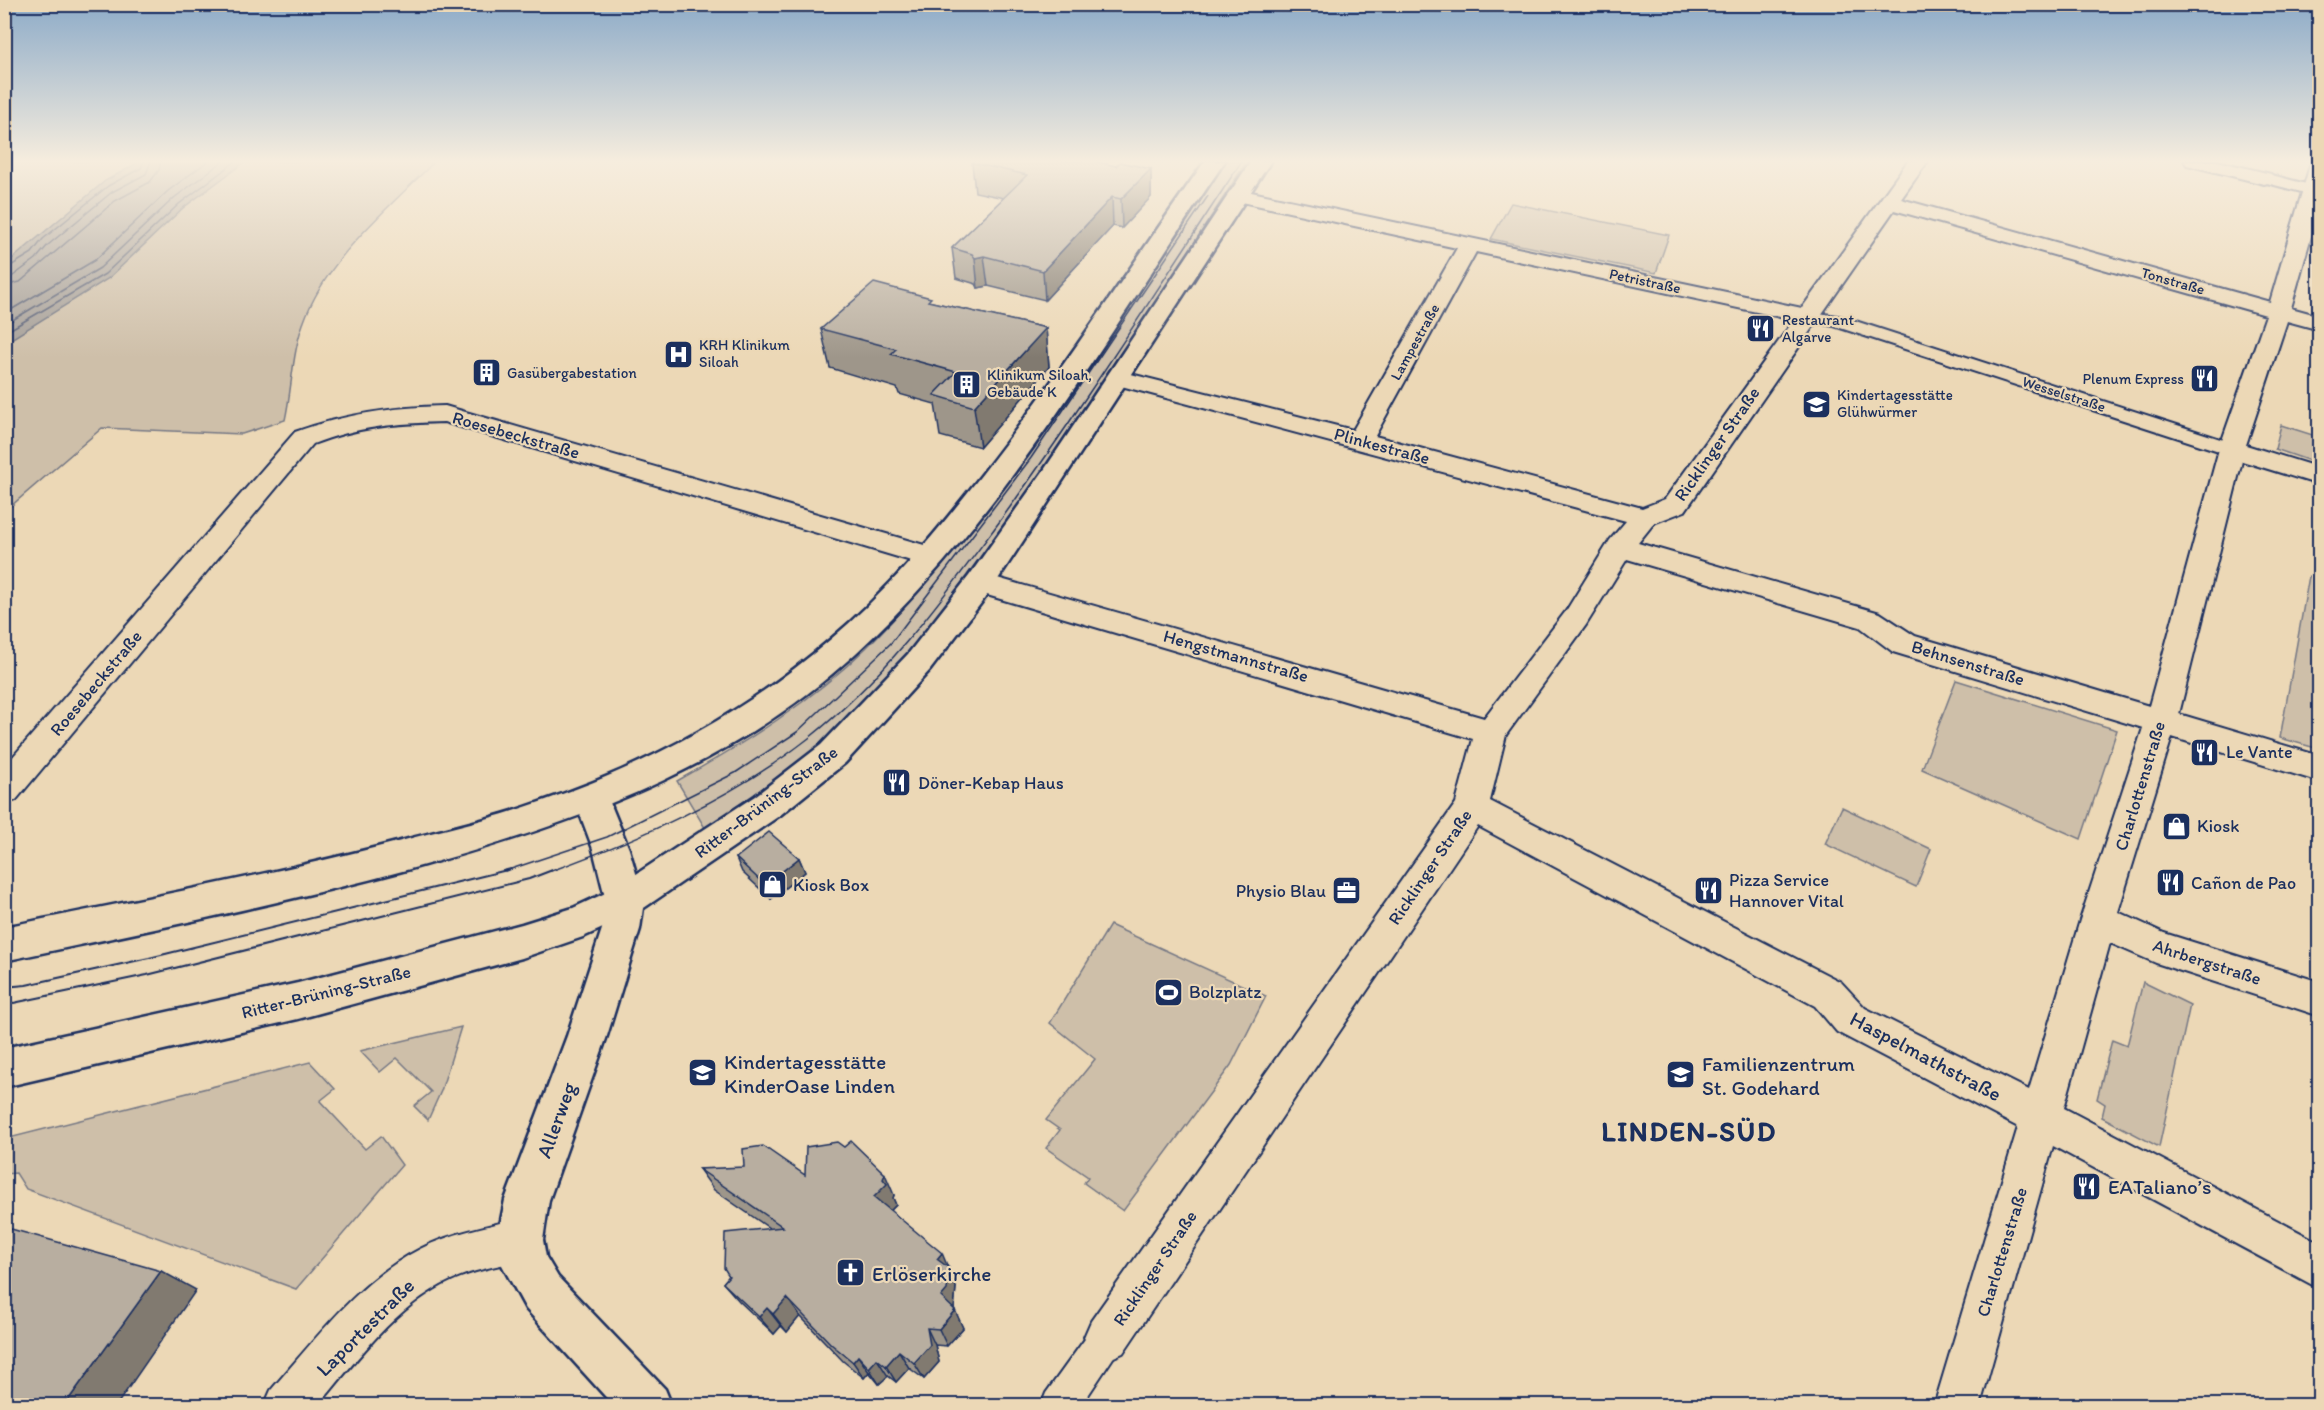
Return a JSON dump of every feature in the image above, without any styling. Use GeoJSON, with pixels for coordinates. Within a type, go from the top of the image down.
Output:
{"type":"FeatureCollection","features":[{"type":"Feature","properties":{"kind":"main road"},"geometry":{"type":"LineString","coordinates":[[4,944],[335,875],[535,819],[592,798],[648,773],[759,710],[801,681],[880,611],[974,502],[1028,431],[1169,227]]}},
{"type":"Feature","properties":{"kind":"main road","name":"Ritter-Brüning-Straße"},"geometry":{"type":"LineString","coordinates":[[4,1068],[298,1001],[522,941],[583,921],[625,901],[730,832],[833,754],[919,662],[980,583],[1119,378],[1216,227]]}},
{"type":"Feature","properties":{"kind":"main road","name":"Allerweg"},"geometry":{"type":"LineString","coordinates":[[592,798],[611,849],[625,901],[618,945],[527,1200],[520,1240],[525,1266],[542,1293],[648,1406]]}},
{"type":"Feature","properties":{"kind":"street","name":"Petristraße"},"geometry":{"type":"LineString","coordinates":[[1389,227],[1807,316]]}},
{"type":"Feature","properties":{"kind":"street","name":"Ricklinger Straße"},"geometry":{"type":"LineString","coordinates":[[1059,1406],[1472,807],[1491,732],[1576,618],[1620,547],[1644,517],[1675,505],[1870,227]]}},
{"type":"Feature","properties":{"kind":"street","name":"Tonstraße"},"geometry":{"type":"LineString","coordinates":[[1977,227],[2319,322]]}},
{"type":"Feature","properties":{"kind":"street","name":"Charlottenstraße"},"geometry":{"type":"LineString","coordinates":[[1957,1406],[2098,920],[2161,721],[2232,449],[2279,311],[2304,227]]}},
{"type":"Feature","properties":{"kind":"street","name":"Lampestraße"},"geometry":{"type":"LineString","coordinates":[[1360,440],[1470,244]]}},
{"type":"Feature","properties":{"kind":"street","name":"Wesselstraße"},"geometry":{"type":"LineString","coordinates":[[1807,316],[1837,321],[2319,477]]}},
{"type":"Feature","properties":{"kind":"street","name":"Plinkestraße"},"geometry":{"type":"LineString","coordinates":[[1119,378],[1644,517]]}},
{"type":"Feature","properties":{"kind":"street","name":"Roesebeckstraße"},"geometry":{"type":"LineString","coordinates":[[4,791],[304,438],[339,424],[381,415],[445,414],[928,556]]}},
{"type":"Feature","properties":{"kind":"street","name":"Behnsenstraße"},"geometry":{"type":"LineString","coordinates":[[1620,547],[1870,620],[1904,644],[2319,769]]}},
{"type":"Feature","properties":{"kind":"street","name":"Hengstmannstraße"},"geometry":{"type":"LineString","coordinates":[[980,583],[1491,732]]}},
{"type":"Feature","properties":{"kind":"street","name":"Haspelmathstraße"},"geometry":{"type":"LineString","coordinates":[[1472,807],[1828,994],[1851,1020],[2042,1118],[2319,1267]]}},
{"type":"Feature","properties":{"kind":"street","name":"Ahrbergstraße"},"geometry":{"type":"LineString","coordinates":[[2098,920],[2156,947],[2319,999]]}},
{"type":"Feature","properties":{"kind":"street","name":"Laportestraße"},"geometry":{"type":"LineString","coordinates":[[287,1406],[371,1315],[409,1279],[438,1263],[520,1240]]}},
{"type":"Feature","properties":{"kind":"shaded area"},"geometry":{"type":"Polygon","coordinates":[[[5,227],[369,227],[342,256],[313,300],[297,347],[285,420],[242,434],[102,428],[5,511],[5,227]]]}},
{"type":"Feature","properties":{"kind":"shaded area"},"geometry":{"type":"Polygon","coordinates":[[[1179,227],[1204,227],[1060,445],[924,633],[887,678],[830,736],[778,777],[705,828],[677,781],[727,752],[800,704],[866,648],[945,559],[1039,430],[1179,227]]]}},
{"type":"Feature","properties":{"kind":"shaded area"},"geometry":{"type":"Polygon","coordinates":[[[1498,227],[1629,227],[1669,235],[1656,273],[1491,239],[1498,227]]]}},
{"type":"Feature","properties":{"kind":"shaded area"},"geometry":{"type":"Polygon","coordinates":[[[2281,425],[2319,437],[2319,464],[2275,449],[2281,425]]]}},
{"type":"Feature","properties":{"kind":"shaded area"},"geometry":{"type":"Polygon","coordinates":[[[2309,576],[2319,580],[2319,749],[2280,738],[2309,576]]]}},
{"type":"Feature","properties":{"kind":"shaded area"},"geometry":{"type":"Polygon","coordinates":[[[1956,680],[2117,730],[2081,839],[1922,769],[1956,680]]]}},
{"type":"Feature","properties":{"kind":"shaded area"},"geometry":{"type":"Polygon","coordinates":[[[1842,807],[1931,849],[1916,887],[1825,844],[1842,807]]]}},
{"type":"Feature","properties":{"kind":"shaded area"},"geometry":{"type":"Polygon","coordinates":[[[1110,925],[1266,996],[1231,1065],[1123,1211],[1084,1183],[1088,1177],[1046,1148],[1060,1130],[1046,1120],[1095,1059],[1050,1023],[1110,925]]]}},
{"type":"Feature","properties":{"kind":"shaded area"},"geometry":{"type":"Polygon","coordinates":[[[2143,982],[2190,1005],[2159,1147],[2102,1117],[2105,1104],[2097,1099],[2112,1040],[2127,1046],[2143,982]]]}},
{"type":"Feature","properties":{"kind":"shaded area"},"geometry":{"type":"Polygon","coordinates":[[[461,1027],[441,1091],[428,1120],[414,1106],[431,1092],[397,1058],[380,1072],[360,1051],[461,1027]]]}},
{"type":"Feature","properties":{"kind":"shaded area"},"geometry":{"type":"Polygon","coordinates":[[[310,1062],[335,1089],[320,1101],[365,1149],[381,1136],[402,1165],[296,1289],[26,1189],[16,1173],[5,1174],[5,1139],[310,1062]]]}},
{"type":"Feature","properties":{"kind":"water"},"geometry":{"type":"Polygon","coordinates":[[[50,227],[163,227],[109,278],[5,343],[5,265],[50,227]]]}},
{"type":"Feature","properties":{"kind":"building"},"geometry":{"type":"Polygon","coordinates":[[[974,227],[1084,227],[1043,271],[984,256],[975,258],[972,254],[952,248],[974,227]]]}},
{"type":"Feature","properties":{"kind":"building"},"geometry":{"type":"Polygon","coordinates":[[[874,283],[931,298],[928,301],[1046,328],[974,407],[934,395],[956,372],[891,354],[896,349],[821,329],[874,283]]]}},
{"type":"Feature","properties":{"kind":"building"},"geometry":{"type":"Polygon","coordinates":[[[769,832],[799,858],[765,885],[736,858],[769,832]]]}},
{"type":"Feature","properties":{"kind":"building","name":"Erlöserkirche"},"geometry":{"type":"Polygon","coordinates":[[[851,1141],[885,1174],[883,1179],[887,1184],[874,1197],[942,1253],[937,1259],[949,1268],[947,1290],[941,1297],[955,1310],[939,1329],[927,1328],[930,1345],[914,1363],[899,1351],[886,1366],[877,1359],[869,1368],[858,1356],[853,1362],[831,1344],[787,1298],[773,1314],[767,1308],[759,1317],[723,1283],[729,1276],[724,1268],[725,1233],[783,1227],[699,1169],[744,1167],[743,1149],[763,1146],[805,1175],[806,1147],[837,1142],[844,1147],[851,1141]]]}},
{"type":"Feature","properties":{"kind":"building"},"geometry":{"type":"Polygon","coordinates":[[[4,1227],[161,1271],[64,1406],[4,1406],[4,1227]]]}},
{"type":"Feature","properties":{"kind":"tram line"},"geometry":{"type":"LineString","coordinates":[[511,869],[607,837],[735,773],[797,732],[891,643],[1031,458],[1187,227]]}},
{"type":"Feature","properties":{"kind":"tram line"},"geometry":{"type":"LineString","coordinates":[[551,871],[619,845],[718,798],[780,760],[809,738],[863,689],[912,636],[1032,477],[1199,227]]}},
{"type":"Feature","properties":{"kind":"tram line"},"geometry":{"type":"LineString","coordinates":[[4,987],[26,985],[149,958],[511,869]]}},
{"type":"Feature","properties":{"kind":"tram line"},"geometry":{"type":"LineString","coordinates":[[505,871],[511,869]]}},
{"type":"Feature","properties":{"kind":"tram line"},"geometry":{"type":"LineString","coordinates":[[4,1005],[147,975],[529,879],[555,869]]}},
{"type":"Feature","properties":{"kind":"place","name":"Restaurant Algarve"},"geometry":{"type":"Point","coordinates":[1761,329]}},
{"type":"Feature","properties":{"kind":"place","name":"KRH Klinikum Siloah"},"geometry":{"type":"Point","coordinates":[678,354]}},
{"type":"Feature","properties":{"kind":"place","name":"Gasübergabestation"},"geometry":{"type":"Point","coordinates":[486,373]}},
{"type":"Feature","properties":{"kind":"place","name":"Plenum Express"},"geometry":{"type":"Point","coordinates":[2205,379]}},
{"type":"Feature","properties":{"kind":"place","name":"Klinikum Siloah, Gebäude K"},"geometry":{"type":"Point","coordinates":[966,384]}},
{"type":"Feature","properties":{"kind":"place","name":"Kindertagesstätte Glühwürmer"},"geometry":{"type":"Point","coordinates":[1816,404]}},
{"type":"Feature","properties":{"kind":"place","name":"Le Vante"},"geometry":{"type":"Point","coordinates":[2205,752]}},
{"type":"Feature","properties":{"kind":"place","name":"Döner-Kebap Haus"},"geometry":{"type":"Point","coordinates":[897,783]}},
{"type":"Feature","properties":{"kind":"place","name":"Kiosk"},"geometry":{"type":"Point","coordinates":[2176,826]}},
{"type":"Feature","properties":{"kind":"place","name":"Cañon de Pao"},"geometry":{"type":"Point","coordinates":[2170,883]}},
{"type":"Feature","properties":{"kind":"place","name":"Kiosk Box"},"geometry":{"type":"Point","coordinates":[772,885]}},
{"type":"Feature","properties":{"kind":"place","name":"Pizza Service Hannover Vital"},"geometry":{"type":"Point","coordinates":[1708,890]}},
{"type":"Feature","properties":{"kind":"place","name":"Physio Blau"},"geometry":{"type":"Point","coordinates":[1347,891]}},
{"type":"Feature","properties":{"kind":"place","name":"Bolzplatz"},"geometry":{"type":"Point","coordinates":[1168,992]}},
{"type":"Feature","properties":{"kind":"place","name":"Kindertagesstätte KinderOase Linden"},"geometry":{"type":"Point","coordinates":[703,1073]}},
{"type":"Feature","properties":{"kind":"place","name":"Familienzentrum St. Godehard"},"geometry":{"type":"Point","coordinates":[1681,1075]}},
{"type":"Feature","properties":{"kind":"place","name":"EATaliano’s"},"geometry":{"type":"Point","coordinates":[2087,1186]}},
{"type":"Feature","properties":{"kind":"place","name":"Erlöserkirche"},"geometry":{"type":"Point","coordinates":[851,1273]}},
{"type":"Feature","properties":{"kind":"district","name":"LINDEN-SÜD"},"geometry":{"type":"Point","coordinates":[1689,1131]}}]}
